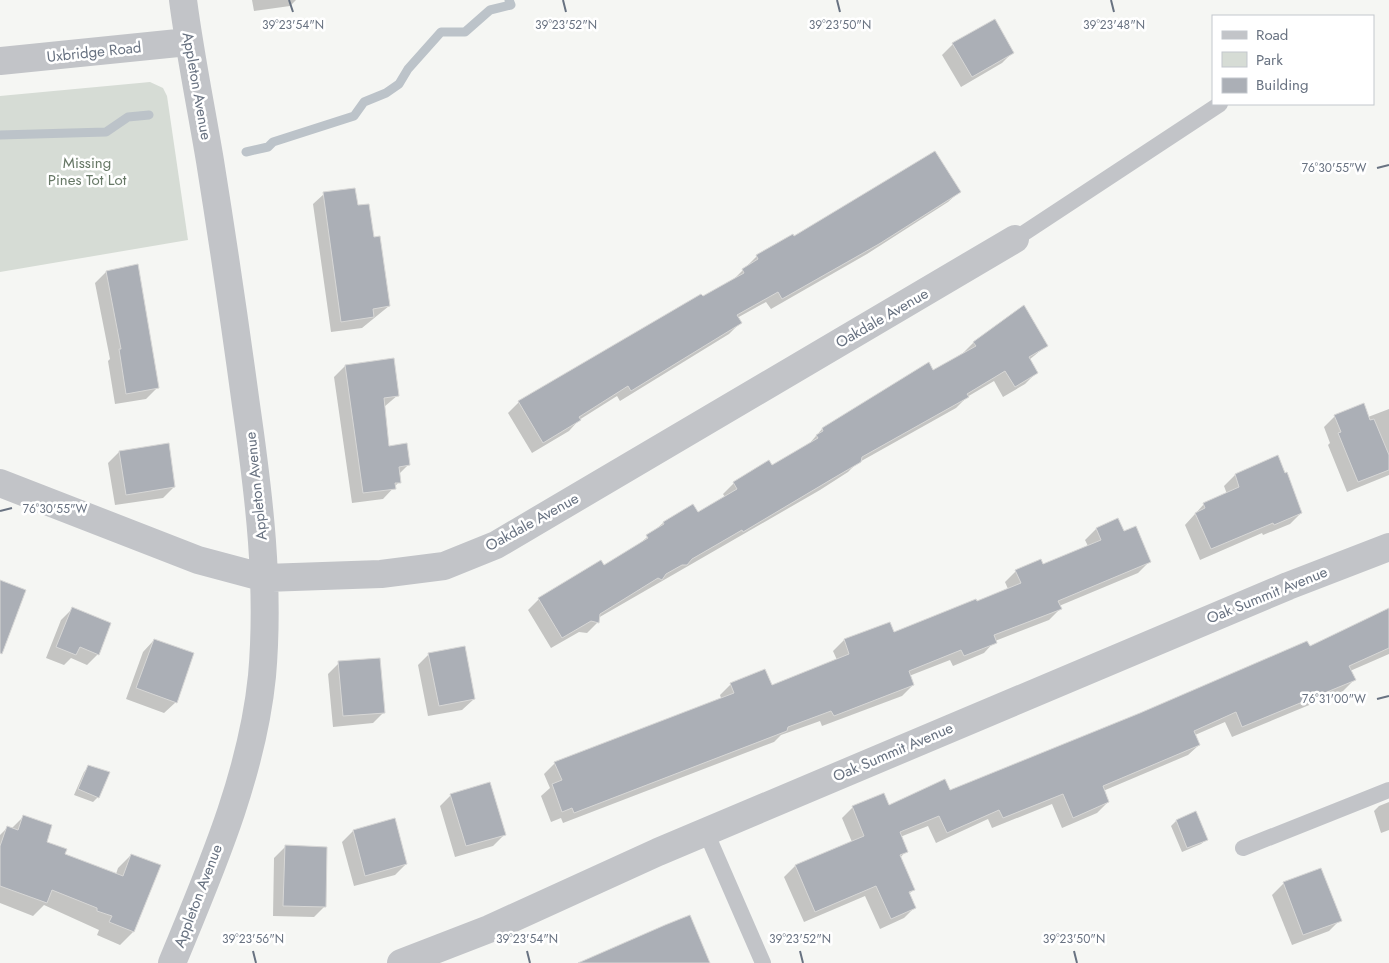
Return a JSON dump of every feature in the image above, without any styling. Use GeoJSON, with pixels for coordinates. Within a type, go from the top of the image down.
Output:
{"type":"FeatureCollection","features":[{"type":"Feature","properties":{"kind":"street","name":"Appleton Avenue"},"geometry":{"type":"LineString","coordinates":[[172,963],[208,876],[236,796],[251,736],[262,678],[265,578],[258,488],[241,368],[210,162],[188,42],[183,0]]}},
{"type":"Feature","properties":{"kind":"street","name":"Uxbridge Road"},"geometry":{"type":"LineString","coordinates":[[0,61],[188,42]]}},
{"type":"Feature","properties":{"kind":"street","name":"Oakdale Avenue"},"geometry":{"type":"LineString","coordinates":[[0,483],[198,560],[265,578],[382,574],[444,566],[496,545],[1015,239]]}},
{"type":"Feature","properties":{"kind":"street","name":"Oak Summit Avenue"},"geometry":{"type":"LineString","coordinates":[[401,963],[489,929],[706,832],[1288,586],[1388,549]]}},
{"type":"Feature","properties":{"kind":"lane"},"geometry":{"type":"LineString","coordinates":[[1015,239],[1218,105]]}},
{"type":"Feature","properties":{"kind":"lane"},"geometry":{"type":"LineString","coordinates":[[1242,848],[1389,790]]}},
{"type":"Feature","properties":{"kind":"lane"},"geometry":{"type":"LineString","coordinates":[[706,832],[763,963]]}},
{"type":"Feature","properties":{"kind":"green space","name":"Missing Pines Tot Lot"},"geometry":{"type":"Polygon","coordinates":[[[150,82],[163,88],[167,96],[188,240],[0,272],[0,96],[150,82]]]}},
{"type":"Feature","properties":{"kind":"building"},"geometry":{"type":"Polygon","coordinates":[[[995,19],[1014,53],[972,77],[952,43],[995,19]]]}},
{"type":"Feature","properties":{"kind":"building"},"geometry":{"type":"Polygon","coordinates":[[[935,151],[961,192],[879,244],[782,299],[778,292],[737,315],[742,323],[631,391],[628,386],[579,417],[581,420],[543,443],[518,401],[701,294],[703,296],[744,273],[742,269],[758,259],[756,255],[793,234],[794,236],[935,151]]]}},
{"type":"Feature","properties":{"kind":"building"},"geometry":{"type":"Polygon","coordinates":[[[355,188],[358,205],[369,204],[374,237],[380,236],[390,306],[373,309],[374,317],[341,322],[323,192],[355,188]]]}},
{"type":"Feature","properties":{"kind":"building"},"geometry":{"type":"Polygon","coordinates":[[[138,264],[159,388],[126,394],[119,349],[121,349],[106,271],[138,264]]]}},
{"type":"Feature","properties":{"kind":"building"},"geometry":{"type":"Polygon","coordinates":[[[1024,305],[1048,346],[1029,357],[1038,373],[1015,387],[1005,371],[967,394],[969,397],[862,457],[861,462],[743,532],[742,530],[692,559],[687,565],[682,565],[666,574],[662,580],[658,578],[600,614],[599,623],[591,621],[562,638],[538,598],[601,560],[604,565],[648,538],[646,535],[664,524],[663,522],[693,504],[698,512],[737,489],[733,482],[769,460],[772,465],[818,438],[816,435],[823,431],[822,428],[929,362],[933,370],[976,346],[973,342],[1024,305]]]}},
{"type":"Feature","properties":{"kind":"building"},"geometry":{"type":"Polygon","coordinates":[[[394,358],[399,396],[384,398],[389,446],[407,443],[410,465],[399,467],[401,483],[395,483],[396,489],[363,493],[345,365],[394,358]]]}},
{"type":"Feature","properties":{"kind":"building"},"geometry":{"type":"Polygon","coordinates":[[[1364,403],[1370,420],[1374,419],[1389,455],[1389,470],[1358,482],[1338,433],[1341,432],[1334,415],[1364,403]]]}},
{"type":"Feature","properties":{"kind":"building"},"geometry":{"type":"Polygon","coordinates":[[[169,443],[175,487],[126,495],[119,451],[169,443]]]}},
{"type":"Feature","properties":{"kind":"building"},"geometry":{"type":"Polygon","coordinates":[[[1278,455],[1285,473],[1287,472],[1302,513],[1211,549],[1195,513],[1205,508],[1203,503],[1239,487],[1235,474],[1278,455]]]}},
{"type":"Feature","properties":{"kind":"building"},"geometry":{"type":"Polygon","coordinates":[[[1118,518],[1124,531],[1136,526],[1151,562],[1058,601],[1062,609],[994,635],[997,643],[964,656],[961,650],[909,671],[914,685],[834,716],[831,711],[788,727],[787,731],[574,813],[572,808],[562,812],[552,784],[562,780],[554,762],[734,693],[730,683],[765,669],[772,685],[849,654],[844,639],[890,622],[894,632],[1021,583],[1015,570],[1041,559],[1043,564],[1101,540],[1096,528],[1118,518]]]}},
{"type":"Feature","properties":{"kind":"building"},"geometry":{"type":"Polygon","coordinates":[[[0,580],[26,590],[2,654],[0,653],[0,580]]]}},
{"type":"Feature","properties":{"kind":"building"},"geometry":{"type":"Polygon","coordinates":[[[72,607],[111,623],[99,655],[80,647],[76,655],[56,647],[72,607]]]}},
{"type":"Feature","properties":{"kind":"building"},"geometry":{"type":"Polygon","coordinates":[[[1389,608],[1389,648],[1349,666],[1356,680],[1242,727],[1236,712],[1194,731],[1200,745],[1103,786],[1109,802],[1073,818],[1063,794],[1003,818],[999,810],[947,833],[939,816],[900,832],[908,852],[900,855],[915,890],[909,892],[916,908],[891,919],[876,886],[815,912],[795,865],[864,836],[852,806],[884,793],[889,805],[945,779],[950,790],[1140,713],[1307,641],[1310,646],[1389,608]]]}},
{"type":"Feature","properties":{"kind":"building"},"geometry":{"type":"Polygon","coordinates":[[[154,639],[194,653],[177,703],[136,688],[154,639]]]}},
{"type":"Feature","properties":{"kind":"building"},"geometry":{"type":"Polygon","coordinates":[[[465,646],[475,699],[439,706],[428,653],[465,646]]]}},
{"type":"Feature","properties":{"kind":"building"},"geometry":{"type":"Polygon","coordinates":[[[380,658],[385,713],[343,716],[338,661],[380,658]]]}},
{"type":"Feature","properties":{"kind":"building"},"geometry":{"type":"Polygon","coordinates":[[[88,765],[110,772],[99,798],[78,789],[88,765]]]}},
{"type":"Feature","properties":{"kind":"building"},"geometry":{"type":"Polygon","coordinates":[[[490,782],[506,835],[466,846],[450,794],[490,782]]]}},
{"type":"Feature","properties":{"kind":"building"},"geometry":{"type":"Polygon","coordinates":[[[1196,811],[1208,840],[1187,848],[1176,820],[1196,811]]]}},
{"type":"Feature","properties":{"kind":"building"},"geometry":{"type":"Polygon","coordinates":[[[23,815],[52,825],[47,842],[67,849],[65,854],[123,876],[131,854],[161,865],[134,932],[109,922],[112,916],[97,911],[97,908],[52,890],[47,903],[0,886],[0,846],[7,826],[18,830],[23,815]]]}},
{"type":"Feature","properties":{"kind":"building"},"geometry":{"type":"Polygon","coordinates":[[[395,818],[407,864],[365,876],[353,830],[395,818]]]}},
{"type":"Feature","properties":{"kind":"building"},"geometry":{"type":"Polygon","coordinates":[[[285,845],[327,847],[326,907],[283,906],[285,845]]]}},
{"type":"Feature","properties":{"kind":"building"},"geometry":{"type":"Polygon","coordinates":[[[1321,868],[1342,921],[1303,935],[1283,882],[1321,868]]]}},
{"type":"Feature","properties":{"kind":"building"},"geometry":{"type":"Polygon","coordinates":[[[690,915],[710,963],[578,963],[665,925],[690,915]]]}},
{"type":"Feature","properties":{"kind":"waterway"},"geometry":{"type":"LineString","coordinates":[[246,152],[268,147],[273,142],[354,116],[364,102],[386,93],[399,84],[408,69],[441,32],[465,32],[490,10],[511,5],[509,0]]}},
{"type":"Feature","properties":{"kind":"waterway"},"geometry":{"type":"LineString","coordinates":[[0,135],[106,132],[128,117],[149,115]]}}]}
